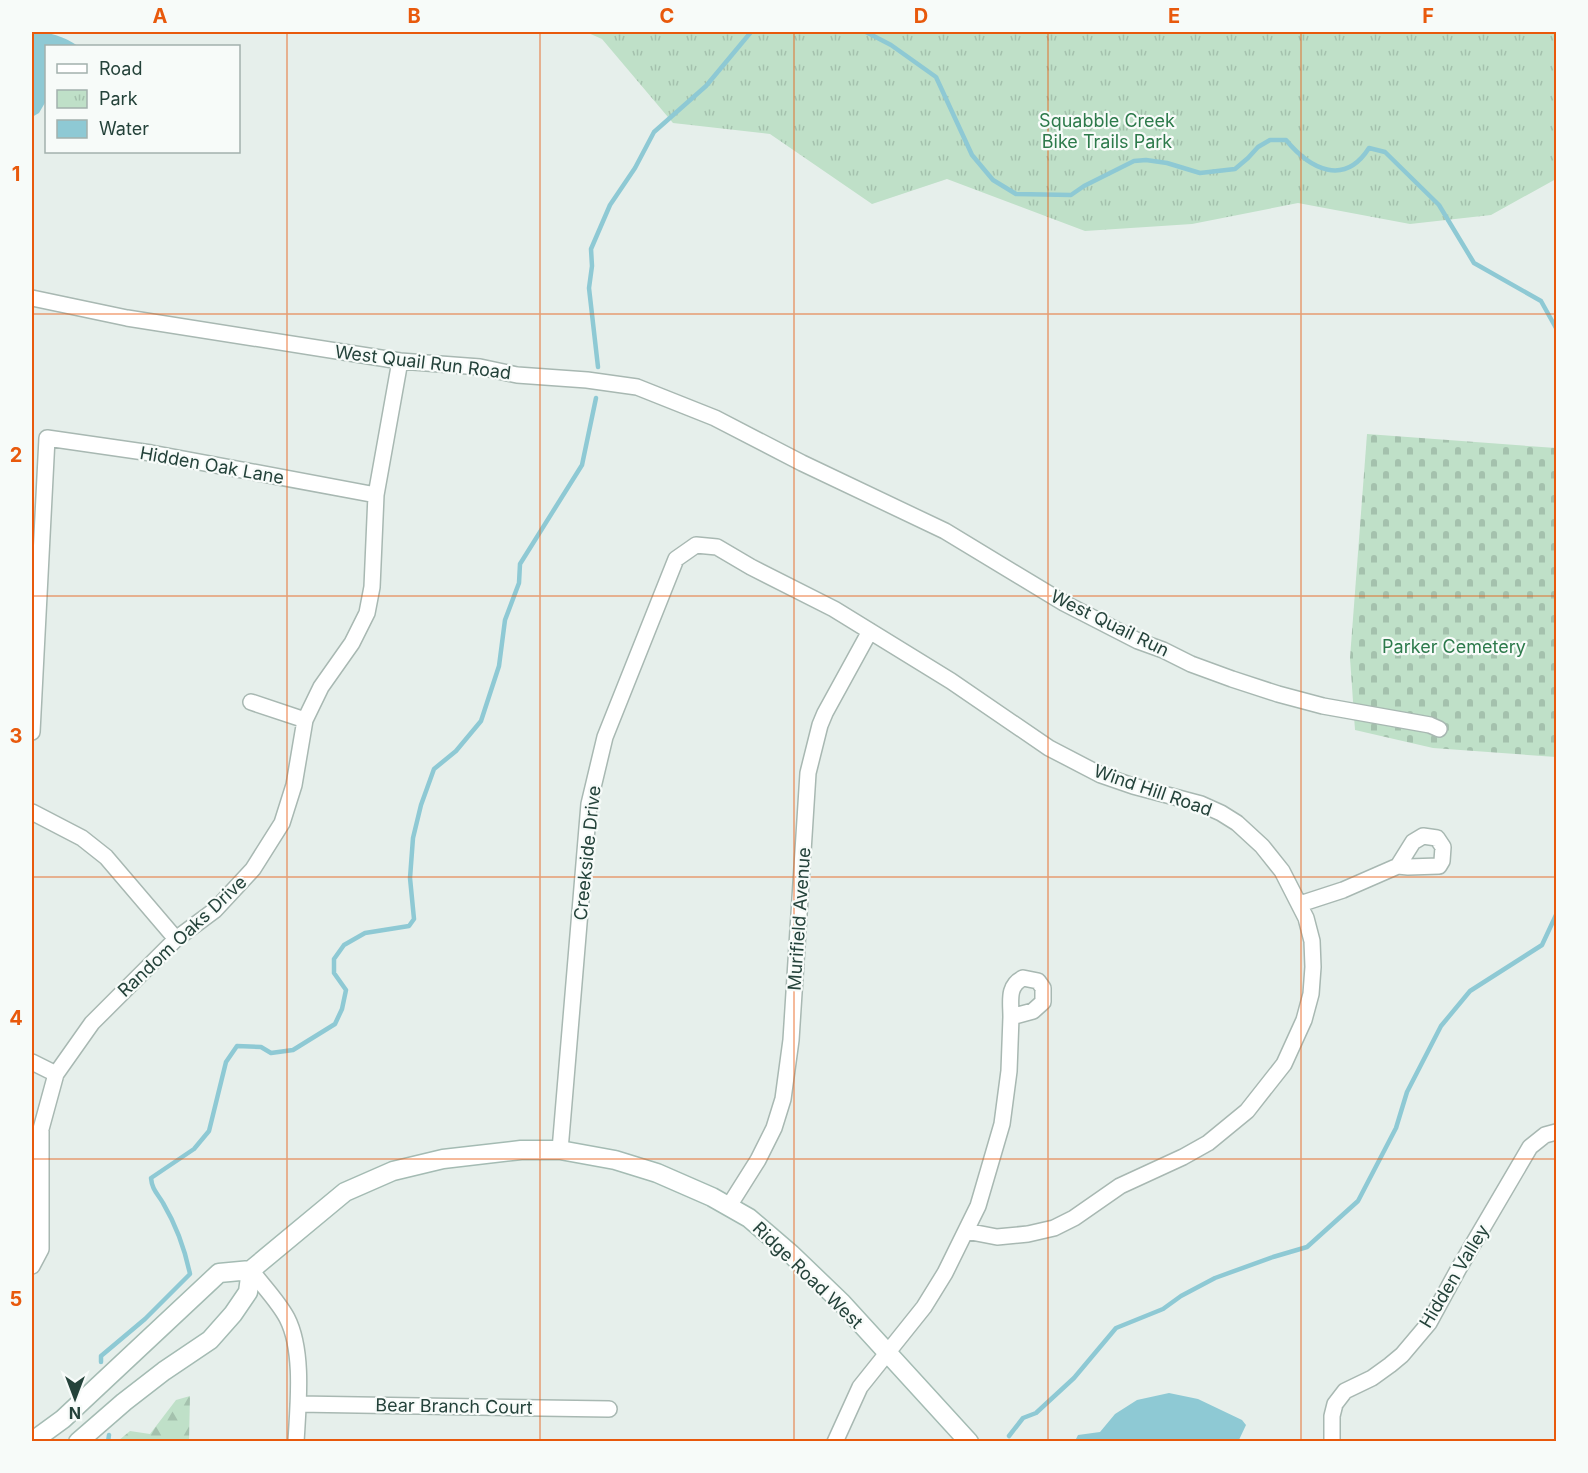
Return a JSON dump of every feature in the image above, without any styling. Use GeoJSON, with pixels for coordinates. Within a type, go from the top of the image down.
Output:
{"type":"FeatureCollection","features":[{"type":"Feature","properties":{"kind":"street","name":"West Quail Run Road"},"geometry":{"type":"LineString","coordinates":[[32,298],[151,322],[399,361],[480,367],[518,375],[587,380],[637,387],[715,418],[802,463]]}},
{"type":"Feature","properties":{"kind":"street","name":"Random Oaks Drive"},"geometry":{"type":"LineString","coordinates":[[32,1266],[41,1249],[41,1129],[56,1074],[92,1023],[176,939],[215,910],[245,877],[282,823],[294,784],[305,720],[321,687],[352,643],[367,613],[372,587],[376,495],[399,361]]}},
{"type":"Feature","properties":{"kind":"street","name":"Hidden Oak Lane"},"geometry":{"type":"LineString","coordinates":[[32,732],[47,438],[151,453],[376,495]]}},
{"type":"Feature","properties":{"kind":"street","name":"West Quail Run"},"geometry":{"type":"LineString","coordinates":[[802,463],[945,531],[1064,603],[1138,641],[1191,664],[1232,680],[1301,700],[1430,725],[1439,729]]}},
{"type":"Feature","properties":{"kind":"street","name":"Wind Hill Road"},"geometry":{"type":"LineString","coordinates":[[696,545],[717,547],[834,609],[951,681],[1049,748],[1101,775],[1201,804],[1229,818],[1262,846],[1282,871],[1306,918],[1312,941],[1313,967],[1311,994],[1304,1020],[1284,1064],[1247,1111],[1208,1143],[1120,1186],[1074,1218],[1053,1228],[1028,1234],[997,1237],[966,1231]]}},
{"type":"Feature","properties":{"kind":"street","name":"Creekside Drive"},"geometry":{"type":"LineString","coordinates":[[560,1150],[589,804],[605,737],[676,559],[696,545]]}},
{"type":"Feature","properties":{"kind":"street","name":"Murifield Avenue"},"geometry":{"type":"LineString","coordinates":[[729,1206],[758,1160],[774,1128],[783,1099],[791,1040],[808,773],[825,712],[870,631]]}},
{"type":"Feature","properties":{"kind":"street"},"geometry":{"type":"LineString","coordinates":[[251,702],[305,720]]}},
{"type":"Feature","properties":{"kind":"street"},"geometry":{"type":"LineString","coordinates":[[32,812],[82,838],[106,857],[176,939]]}},
{"type":"Feature","properties":{"kind":"street"},"geometry":{"type":"LineString","coordinates":[[1300,904],[1343,890],[1398,866]]}},
{"type":"Feature","properties":{"kind":"street"},"geometry":{"type":"LineString","coordinates":[[835,1442],[860,1387],[924,1307],[945,1273],[978,1206],[1002,1124],[1009,1071],[1011,1017]]}},
{"type":"Feature","properties":{"kind":"street"},"geometry":{"type":"LineString","coordinates":[[32,1062],[56,1074]]}},
{"type":"Feature","properties":{"kind":"street","name":"Hidden Valley"},"geometry":{"type":"LineString","coordinates":[[1332,1442],[1332,1416],[1335,1404],[1345,1391],[1372,1378],[1402,1355],[1429,1323],[1458,1268],[1530,1147],[1545,1134],[1557,1132]]}},
{"type":"Feature","properties":{"kind":"street","name":"Ridge Road West"},"geometry":{"type":"LineString","coordinates":[[251,1270],[345,1192],[393,1171],[443,1159],[521,1150],[560,1150],[615,1160],[657,1173],[729,1206],[749,1218],[842,1303],[969,1442]]}},
{"type":"Feature","properties":{"kind":"street"},"geometry":{"type":"LineString","coordinates":[[251,1270],[287,1318],[297,1353],[296,1442]]}},
{"type":"Feature","properties":{"kind":"street"},"geometry":{"type":"LineString","coordinates":[[32,1440],[63,1419],[219,1273],[251,1270]]}},
{"type":"Feature","properties":{"kind":"street"},"geometry":{"type":"LineString","coordinates":[[78,1442],[156,1377],[210,1340],[233,1314],[248,1292],[251,1270]]}},
{"type":"Feature","properties":{"kind":"street","name":"Bear Branch Court"},"geometry":{"type":"LineString","coordinates":[[298,1404],[609,1408]]}},
{"type":"Feature","properties":{"kind":"green space","name":"Squabble Creek Bike Trails Park"},"geometry":{"type":"Polygon","coordinates":[[[586,32],[1556,32],[1556,179],[1491,215],[1410,224],[1298,203],[1192,224],[1085,231],[947,179],[872,204],[770,134],[673,123],[602,39],[586,32]]]}},
{"type":"Feature","properties":{"kind":"green space","name":"Parker Cemetery"},"geometry":{"type":"Polygon","coordinates":[[[1367,434],[1556,448],[1556,757],[1433,748],[1355,730],[1350,658],[1367,434]]]}},
{"type":"Feature","properties":{"kind":"green space"},"geometry":{"type":"Polygon","coordinates":[[[190,1396],[189,1441],[118,1441],[130,1431],[150,1434],[176,1400],[190,1396]]]}},
{"type":"Feature","properties":{"kind":"water"},"geometry":{"type":"Polygon","coordinates":[[[32,32],[56,35],[76,45],[45,45],[45,103],[39,113],[32,117],[32,32]]]}},
{"type":"Feature","properties":{"kind":"water"},"geometry":{"type":"Polygon","coordinates":[[[1169,1393],[1198,1399],[1242,1420],[1246,1425],[1238,1442],[1075,1441],[1078,1435],[1100,1432],[1115,1414],[1137,1400],[1169,1393]]]}},
{"type":"Feature","properties":{"kind":"waterway"},"geometry":{"type":"LineString","coordinates":[[598,367],[589,288],[592,266],[591,249],[610,205],[635,168],[654,132],[706,86],[751,32]]}},
{"type":"Feature","properties":{"kind":"waterway"},"geometry":{"type":"LineString","coordinates":[[866,32],[891,45],[936,77],[972,155],[993,180],[1016,194],[1071,195],[1134,161],[1167,163],[1200,173],[1235,169],[1258,147],[1270,140],[1286,140],[1306,159],[1316,166],[1327,169],[1338,170],[1349,167],[1359,160],[1369,148],[1385,152],[1439,205],[1474,263],[1541,301],[1556,328]]}},
{"type":"Feature","properties":{"kind":"waterway"},"geometry":{"type":"LineString","coordinates":[[101,1362],[101,1356],[145,1319],[190,1274],[176,1229],[154,1189],[151,1178],[194,1149],[209,1131],[226,1062],[237,1046],[261,1047],[271,1053],[293,1050],[335,1024],[342,1009],[346,990],[334,973],[334,959],[344,945],[365,933],[409,926],[414,919],[410,878],[413,838],[421,805],[434,769],[456,751],[481,721],[499,666],[505,620],[519,583],[520,564],[582,465],[596,398]]}},
{"type":"Feature","properties":{"kind":"waterway"},"geometry":{"type":"LineString","coordinates":[[1009,1436],[1023,1418],[1036,1413],[1074,1378],[1116,1328],[1163,1309],[1181,1296],[1215,1278],[1307,1247],[1358,1201],[1396,1128],[1407,1092],[1441,1026],[1470,991],[1542,945],[1556,915]]}},
{"type":"Feature","properties":{"kind":"waterway"},"geometry":{"type":"LineString","coordinates":[[108,1442],[109,1435]]}}]}
